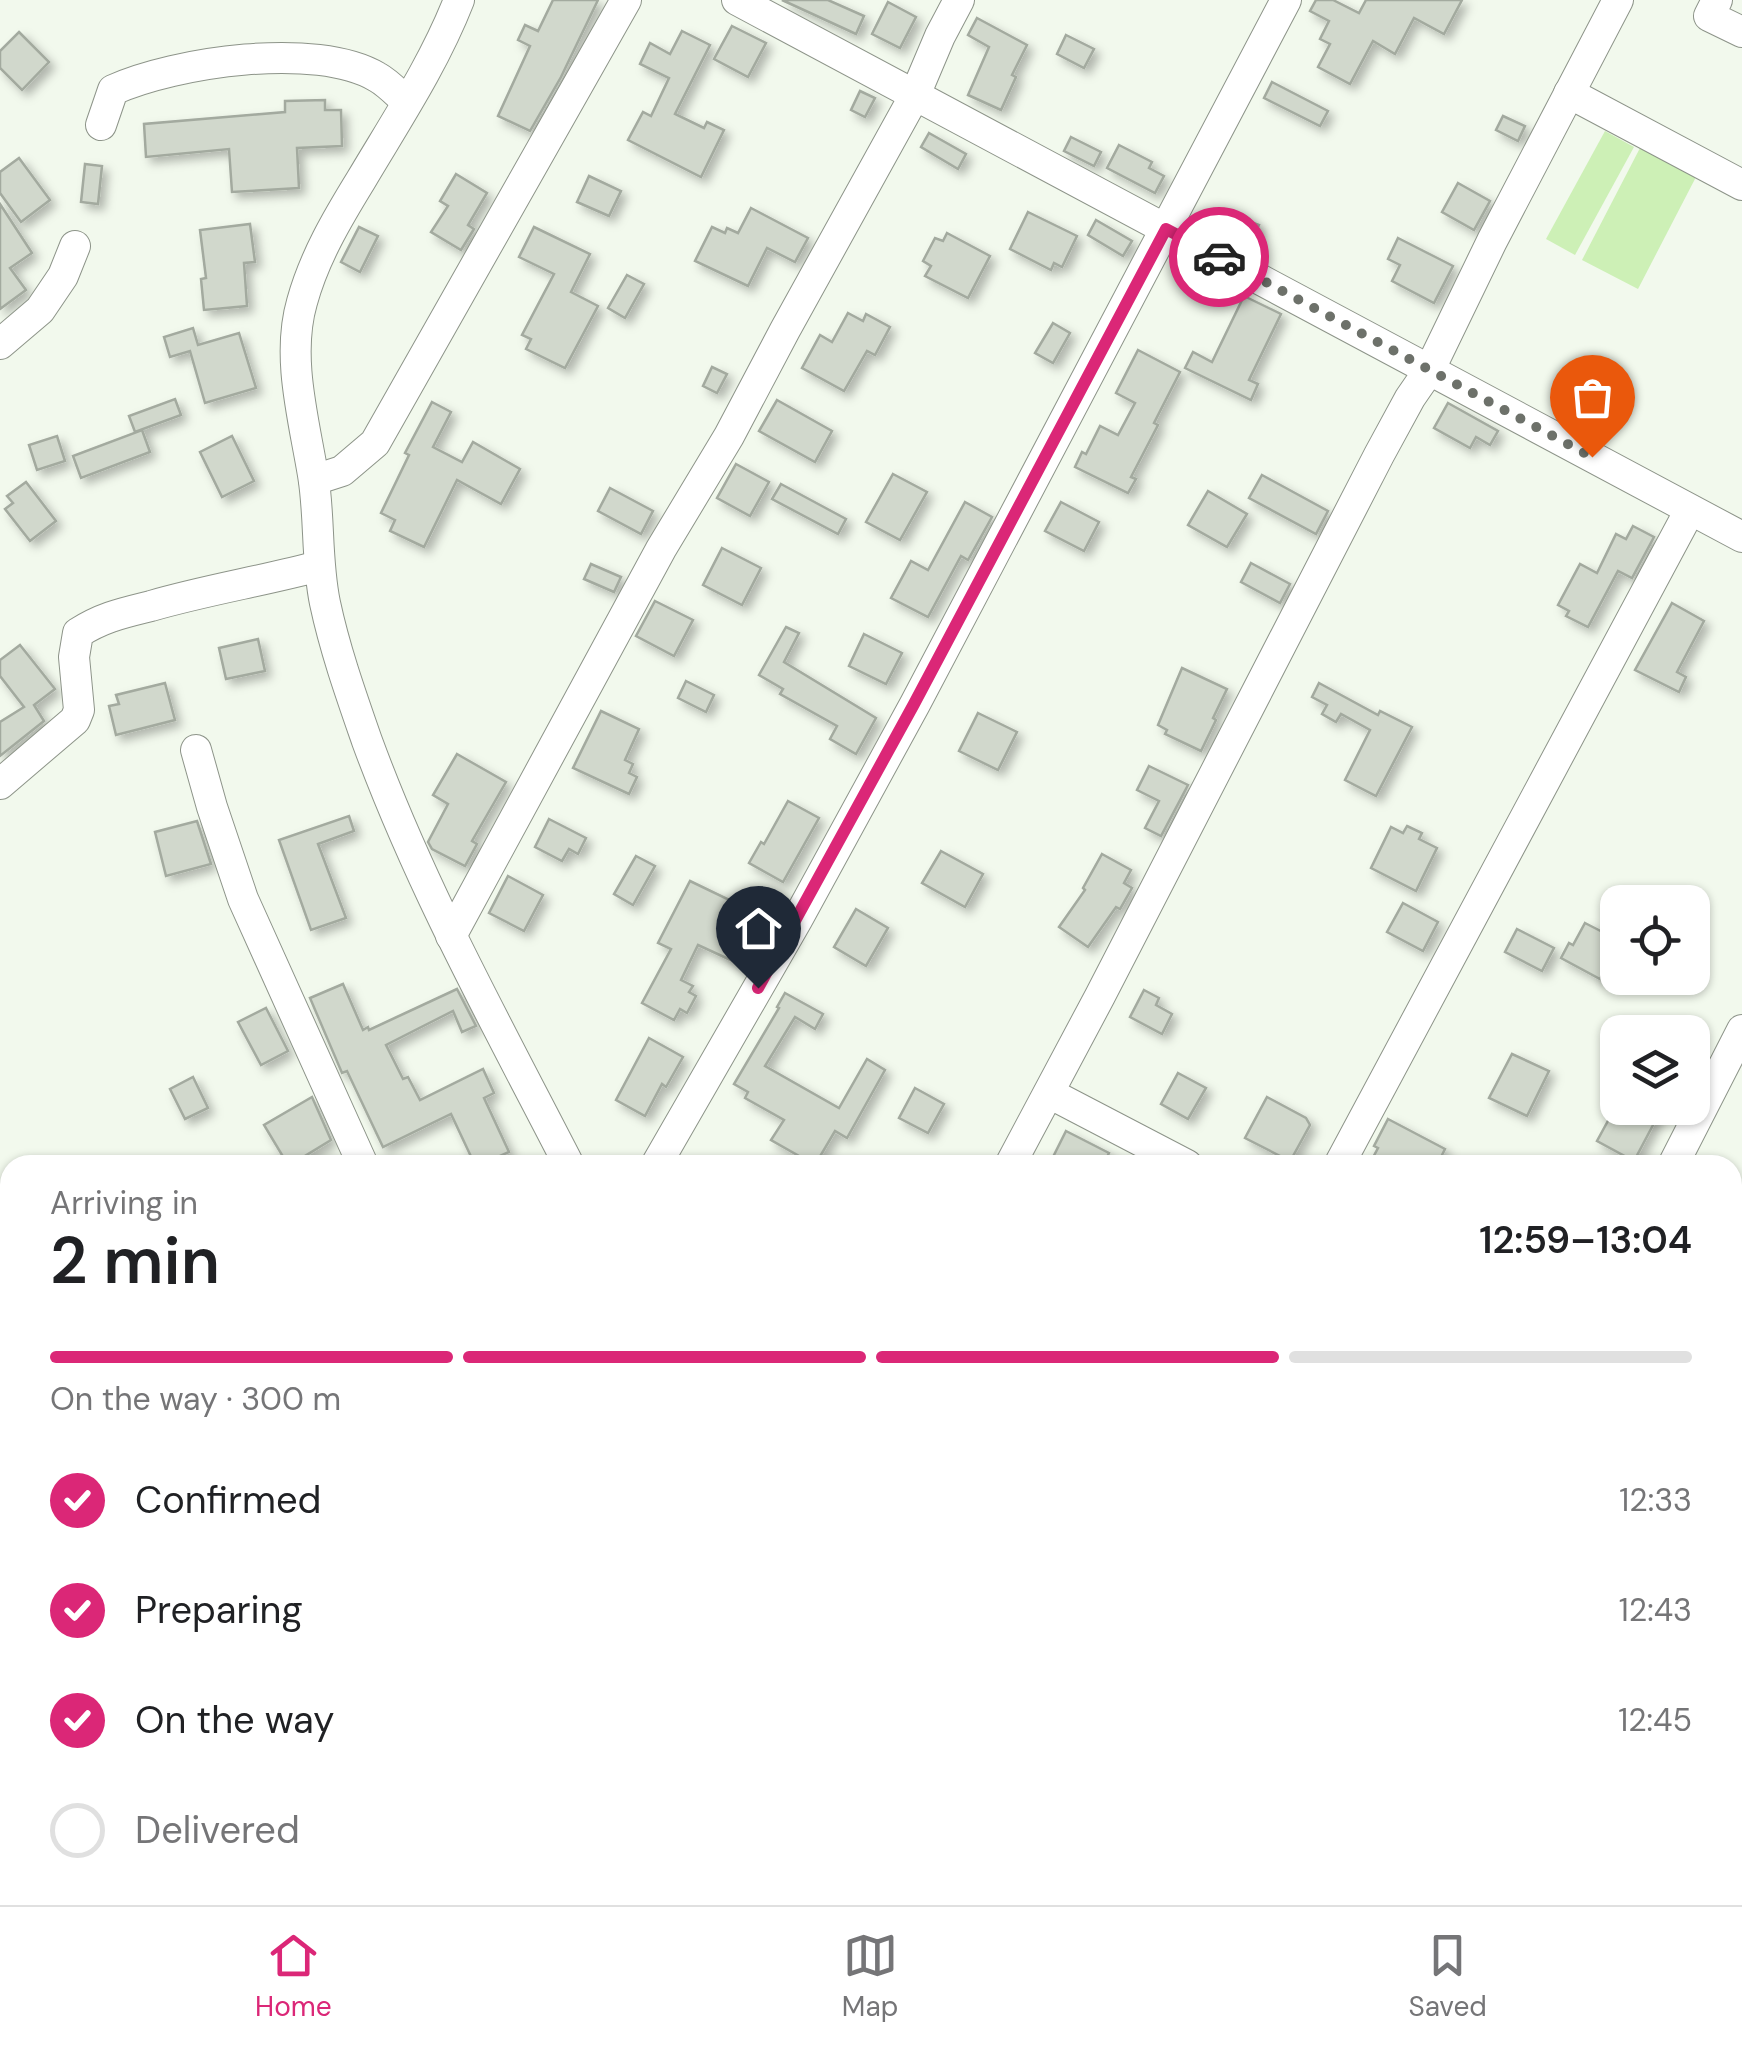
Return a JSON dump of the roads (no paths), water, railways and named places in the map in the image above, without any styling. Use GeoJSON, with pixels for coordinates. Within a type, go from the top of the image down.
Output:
{"type":"FeatureCollection","features":[{"type":"Feature","properties":{"kind":"street"},"geometry":{"type":"LineString","coordinates":[[458,0],[437,51],[332,228],[310,274],[300,306],[298,378],[314,480],[319,566],[343,674],[385,789],[431,896],[564,1155]]}},
{"type":"Feature","properties":{"kind":"street"},"geometry":{"type":"LineString","coordinates":[[314,480],[342,471],[375,443],[626,0]]}},
{"type":"Feature","properties":{"kind":"street"},"geometry":{"type":"LineString","coordinates":[[737,0],[1742,537]]}},
{"type":"Feature","properties":{"kind":"street"},"geometry":{"type":"LineString","coordinates":[[452,936],[660,549],[729,436],[916,95],[940,36],[960,0]]}},
{"type":"Feature","properties":{"kind":"street"},"geometry":{"type":"LineString","coordinates":[[662,1155],[816,887],[1286,0]]}},
{"type":"Feature","properties":{"kind":"street"},"geometry":{"type":"LineString","coordinates":[[1015,1155],[1379,455],[1430,368],[1618,0]]}},
{"type":"Feature","properties":{"kind":"street"},"geometry":{"type":"LineString","coordinates":[[1717,0],[1709,16],[1742,32]]}},
{"type":"Feature","properties":{"kind":"street"},"geometry":{"type":"LineString","coordinates":[[101,125],[112,90],[186,68],[246,58],[302,58],[347,66],[377,77],[408,102]]}},
{"type":"Feature","properties":{"kind":"street"},"geometry":{"type":"LineString","coordinates":[[1568,93],[1742,185]]}},
{"type":"Feature","properties":{"kind":"street"},"geometry":{"type":"LineString","coordinates":[[0,344],[40,310],[63,276],[75,246]]}},
{"type":"Feature","properties":{"kind":"street"},"geometry":{"type":"LineString","coordinates":[[1344,1155],[1690,510]]}},
{"type":"Feature","properties":{"kind":"street"},"geometry":{"type":"LineString","coordinates":[[0,784],[75,720],[78,710],[74,656],[78,633],[98,620],[319,566]]}},
{"type":"Feature","properties":{"kind":"street"},"geometry":{"type":"LineString","coordinates":[[196,750],[243,898],[359,1155]]}},
{"type":"Feature","properties":{"kind":"street"},"geometry":{"type":"LineString","coordinates":[[1678,1155],[1742,1030]]}},
{"type":"Feature","properties":{"kind":"street"},"geometry":{"type":"LineString","coordinates":[[1049,1093],[1168,1155]]}}]}
